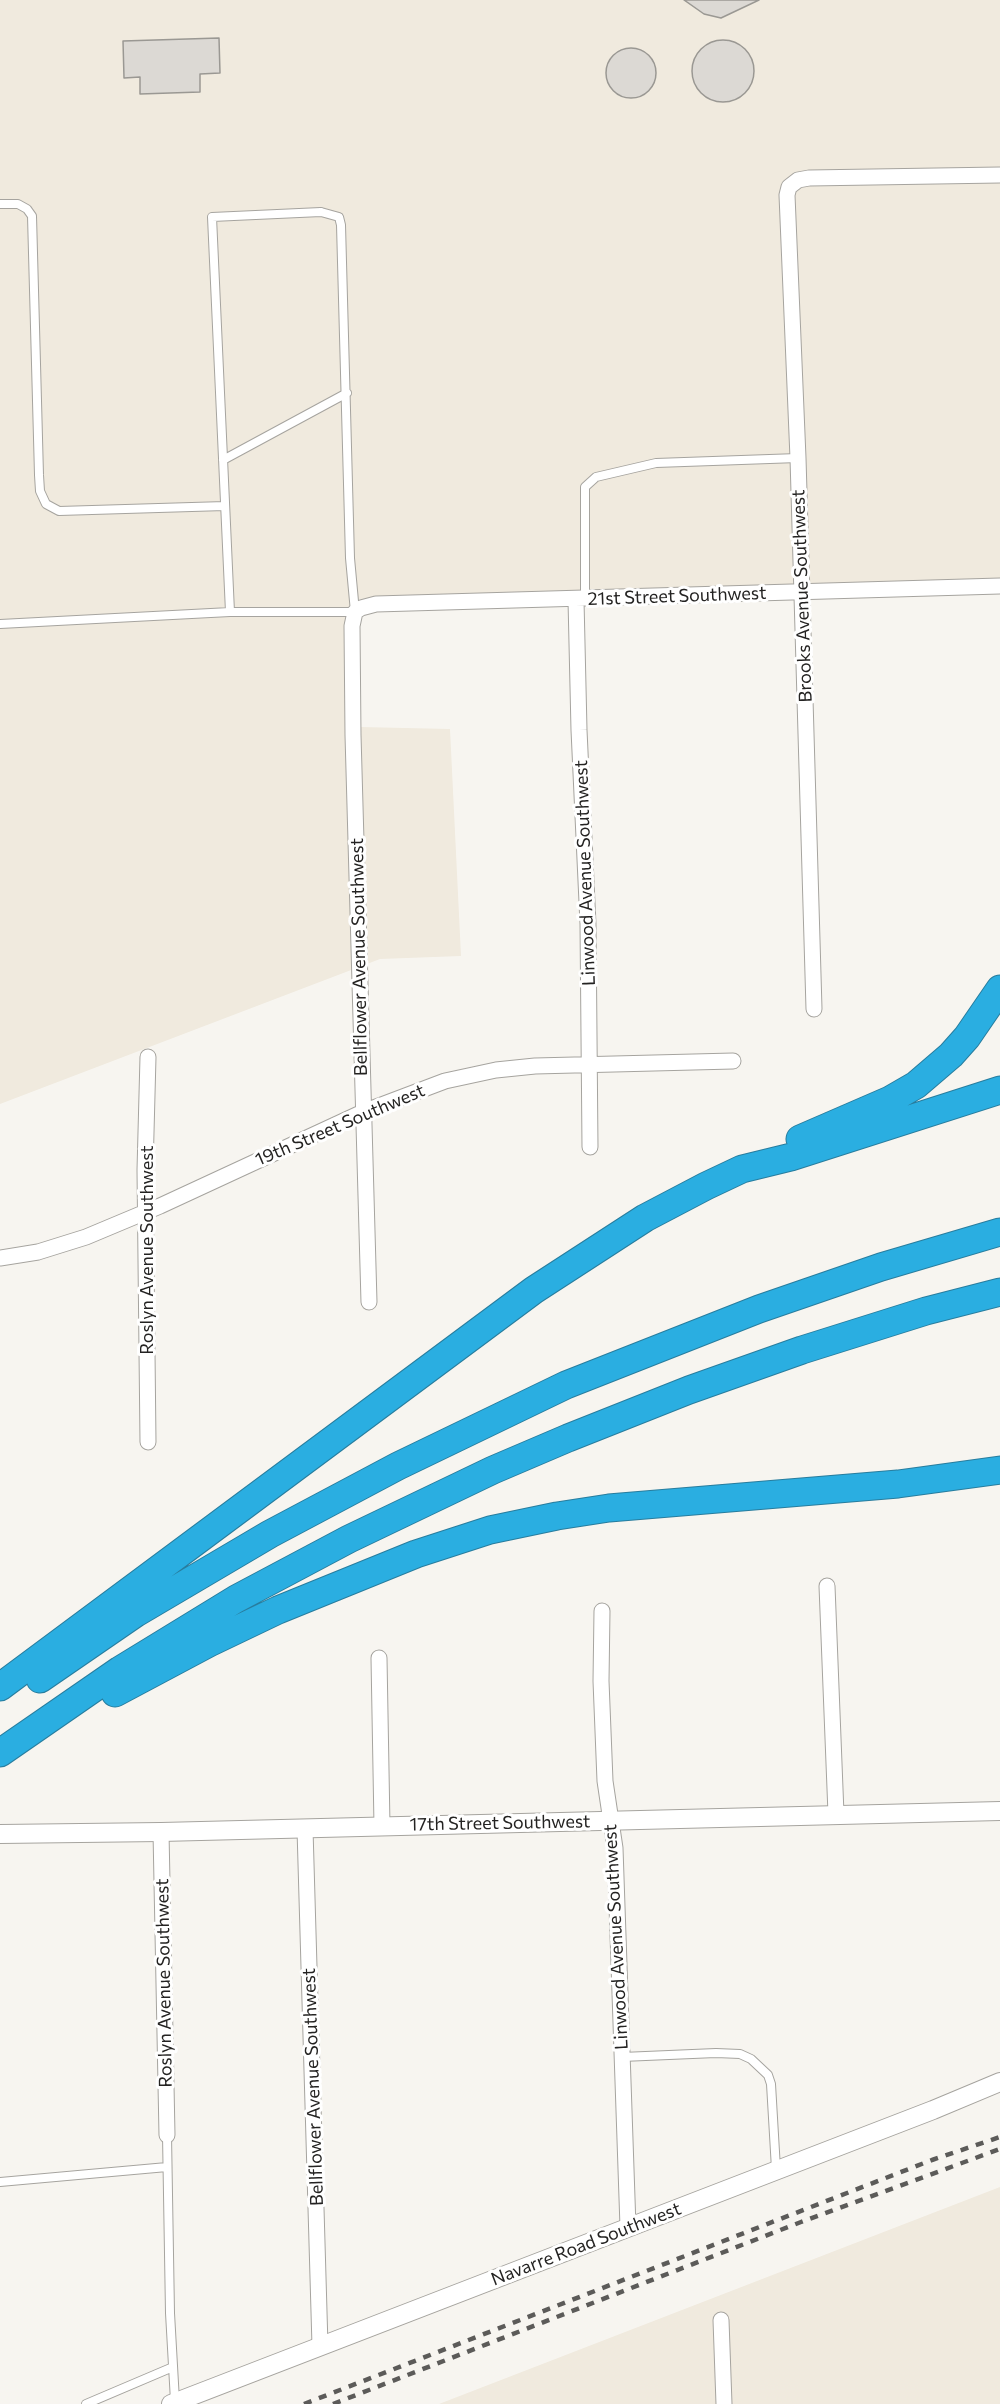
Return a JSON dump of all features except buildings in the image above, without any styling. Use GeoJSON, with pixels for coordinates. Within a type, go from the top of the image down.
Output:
{"type":"FeatureCollection","features":[{"type":"Feature","properties":{"kind":"highway"},"geometry":{"type":"LineString","coordinates":[[0,1687],[534,1290],[645,1218],[781,1148],[890,1100],[916,1085],[967,1038],[1000,989]]}},
{"type":"Feature","properties":{"kind":"highway"},"geometry":{"type":"LineString","coordinates":[[742,1169],[802,1154],[1000,1089]]}},
{"type":"Feature","properties":{"kind":"highway"},"geometry":{"type":"LineString","coordinates":[[0,1706],[136,1613],[270,1534],[479,1426],[566,1385],[759,1309],[881,1267],[1000,1232]]}},
{"type":"Feature","properties":{"kind":"highway"},"geometry":{"type":"LineString","coordinates":[[0,1753],[120,1670],[236,1599],[349,1539],[494,1470],[568,1438],[751,1368],[916,1314],[1000,1292]]}},
{"type":"Feature","properties":{"kind":"highway"},"geometry":{"type":"LineString","coordinates":[[0,1761],[139,1680],[278,1610],[416,1554],[490,1530],[609,1508],[898,1484],[1000,1470]]}},
{"type":"Feature","properties":{"kind":"street","name":"Brooks Avenue Southwest"},"geometry":{"type":"LineString","coordinates":[[814,1009],[798,458],[787,195],[790,184],[808,178],[1000,175]]}},
{"type":"Feature","properties":{"kind":"street","name":"21st Street Southwest"},"geometry":{"type":"LineString","coordinates":[[356,612],[361,608],[376,604],[1000,586]]}},
{"type":"Feature","properties":{"kind":"street","name":"Linwood Avenue Southwest"},"geometry":{"type":"LineString","coordinates":[[581,599],[579,730],[588,924],[590,1147]]}},
{"type":"Feature","properties":{"kind":"street","name":"Bellflower Avenue Southwest"},"geometry":{"type":"LineString","coordinates":[[356,612],[352,626],[353,735],[369,1302]]}},
{"type":"Feature","properties":{"kind":"street","name":"Roslyn Avenue Southwest"},"geometry":{"type":"LineString","coordinates":[[148,1058],[146,1212],[148,1442]]}},
{"type":"Feature","properties":{"kind":"street","name":"19th Street Southwest"},"geometry":{"type":"LineString","coordinates":[[0,1258],[38,1252],[76,1240],[146,1212],[363,1112],[407,1094],[470,1075],[535,1066],[733,1061]]}},
{"type":"Feature","properties":{"kind":"street"},"geometry":{"type":"LineString","coordinates":[[827,1587],[836,1814]]}},
{"type":"Feature","properties":{"kind":"street","name":"Linwood Avenue Southwest"},"geometry":{"type":"LineString","coordinates":[[602,1611],[601,1681],[605,1781],[615,1848],[628,2227]]}},
{"type":"Feature","properties":{"kind":"street"},"geometry":{"type":"LineString","coordinates":[[379,1658],[382,1826]]}},
{"type":"Feature","properties":{"kind":"street","name":"17th Street Southwest"},"geometry":{"type":"LineString","coordinates":[[0,1834],[1000,1811]]}},
{"type":"Feature","properties":{"kind":"street","name":"Bellflower Avenue Southwest"},"geometry":{"type":"LineString","coordinates":[[305,1828],[320,2346]]}},
{"type":"Feature","properties":{"kind":"street","name":"Roslyn Avenue Southwest"},"geometry":{"type":"LineString","coordinates":[[161,1832],[167,2134]]}},
{"type":"Feature","properties":{"kind":"street","name":"Navarre Road Southwest"},"geometry":{"type":"LineString","coordinates":[[173,2403],[1000,2082]]}},
{"type":"Feature","properties":{"kind":"street"},"geometry":{"type":"LineString","coordinates":[[721,2320],[724,2404]]}},
{"type":"Feature","properties":{"kind":"lane"},"geometry":{"type":"LineString","coordinates":[[0,204],[18,204],[27,209],[32,216],[39,475],[40,491],[46,504],[59,511],[225,506]]}},
{"type":"Feature","properties":{"kind":"lane"},"geometry":{"type":"LineString","coordinates":[[0,624],[230,612],[356,612],[350,558],[341,225],[339,217],[321,212],[212,217],[230,612]]}},
{"type":"Feature","properties":{"kind":"lane"},"geometry":{"type":"LineString","coordinates":[[223,459],[347,393]]}},
{"type":"Feature","properties":{"kind":"lane"},"geometry":{"type":"LineString","coordinates":[[581,599],[585,487],[596,477],[656,463],[798,458]]}},
{"type":"Feature","properties":{"kind":"lane"},"geometry":{"type":"LineString","coordinates":[[622,2056],[716,2053],[740,2054],[750,2059],[768,2075],[771,2084],[776,2170]]}},
{"type":"Feature","properties":{"kind":"lane"},"geometry":{"type":"LineString","coordinates":[[167,2134],[173,2403]]}},
{"type":"Feature","properties":{"kind":"lane"},"geometry":{"type":"LineString","coordinates":[[0,2182],[168,2167]]}},
{"type":"Feature","properties":{"kind":"lane"},"geometry":{"type":"LineString","coordinates":[[86,2404],[173,2367]]}},
{"type":"Feature","properties":{"kind":"shaded area"},"geometry":{"type":"Polygon","coordinates":[[[0,0],[1000,0],[1000,581],[358,599],[360,727],[450,729],[461,956],[380,959],[0,1104],[0,0]]]}},
{"type":"Feature","properties":{"kind":"shaded area"},"geometry":{"type":"Polygon","coordinates":[[[1000,2187],[1000,2404],[439,2404],[1000,2187]]]}},
{"type":"Feature","properties":{"kind":"railway"},"geometry":{"type":"LineString","coordinates":[[304,2404],[932,2160],[1000,2137]]}},
{"type":"Feature","properties":{"kind":"railway"},"geometry":{"type":"LineString","coordinates":[[333,2404],[801,2222],[1000,2149]]}}]}
